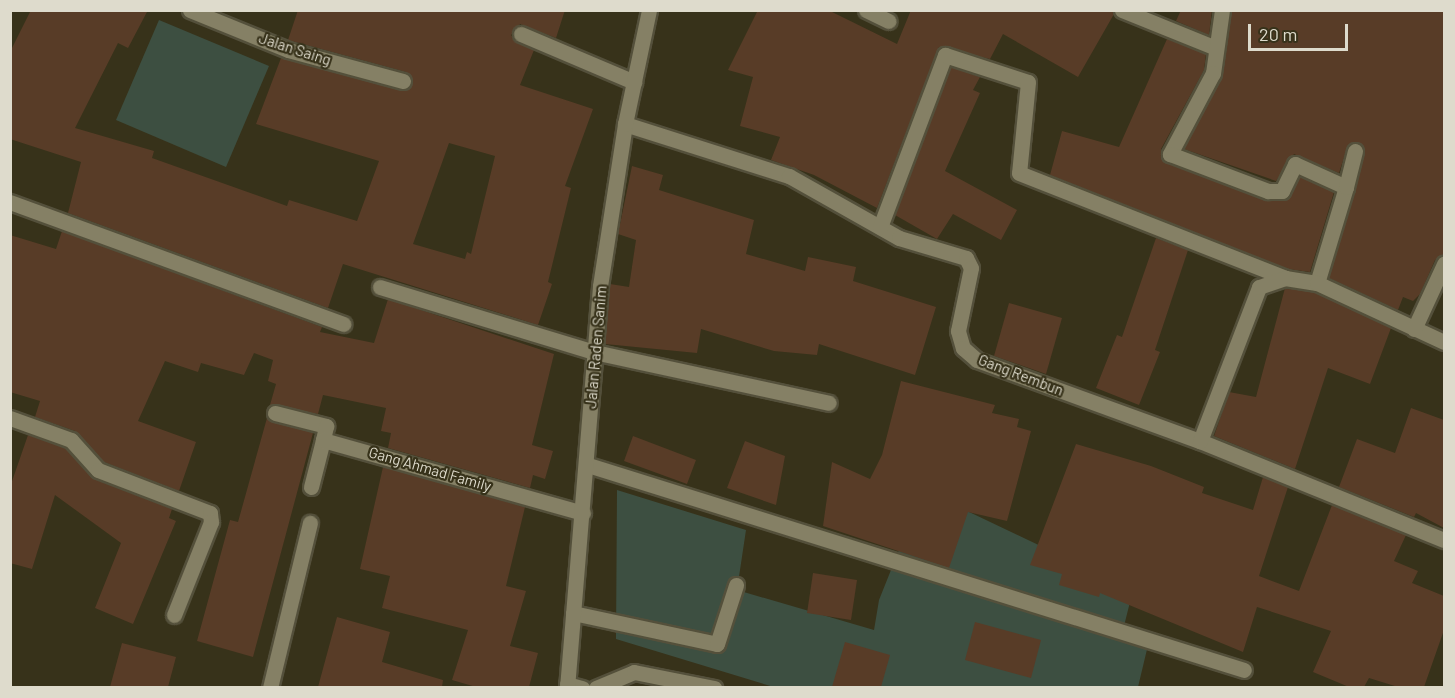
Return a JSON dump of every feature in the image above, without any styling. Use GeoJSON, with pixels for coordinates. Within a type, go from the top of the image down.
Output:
{"type":"FeatureCollection","features":[{"type":"Feature","properties":{"kind":"street","name":"Jalan Saing"},"geometry":{"type":"LineString","coordinates":[[190,10],[288,50],[403,81]]}},
{"type":"Feature","properties":{"kind":"street","name":"Jalan Raden Sanim"},"geometry":{"type":"LineString","coordinates":[[572,686],[573,613],[588,465],[594,352],[625,124],[650,10]]}},
{"type":"Feature","properties":{"kind":"street"},"geometry":{"type":"LineString","coordinates":[[866,10],[889,21]]}},
{"type":"Feature","properties":{"kind":"street"},"geometry":{"type":"LineString","coordinates":[[1122,10],[1216,48]]}},
{"type":"Feature","properties":{"kind":"street"},"geometry":{"type":"LineString","coordinates":[[1222,10],[1214,73],[1170,154],[1268,191],[1282,191],[1295,164],[1346,187]]}},
{"type":"Feature","properties":{"kind":"street"},"geometry":{"type":"LineString","coordinates":[[521,33],[634,82]]}},
{"type":"Feature","properties":{"kind":"street"},"geometry":{"type":"LineString","coordinates":[[880,226],[945,55],[1028,82],[1019,173],[1285,278],[1317,283],[1444,342]]}},
{"type":"Feature","properties":{"kind":"street","name":"Gang Rembun"},"geometry":{"type":"LineString","coordinates":[[625,124],[789,176],[899,237],[966,258],[971,268],[958,331],[963,348],[977,360],[1200,441],[1444,540]]}},
{"type":"Feature","properties":{"kind":"street"},"geometry":{"type":"LineString","coordinates":[[1317,283],[1355,151]]}},
{"type":"Feature","properties":{"kind":"street"},"geometry":{"type":"LineString","coordinates":[[10,202],[343,324]]}},
{"type":"Feature","properties":{"kind":"street"},"geometry":{"type":"LineString","coordinates":[[1414,329],[1444,264]]}},
{"type":"Feature","properties":{"kind":"street"},"geometry":{"type":"LineString","coordinates":[[1200,441],[1259,287],[1285,278]]}},
{"type":"Feature","properties":{"kind":"street"},"geometry":{"type":"LineString","coordinates":[[380,287],[594,352],[830,403]]}},
{"type":"Feature","properties":{"kind":"street"},"geometry":{"type":"LineString","coordinates":[[275,413],[326,426],[311,487]]}},
{"type":"Feature","properties":{"kind":"street"},"geometry":{"type":"LineString","coordinates":[[10,418],[72,440],[98,470],[210,513],[211,522],[174,615]]}},
{"type":"Feature","properties":{"kind":"street","name":"Gang Ahmad Family"},"geometry":{"type":"LineString","coordinates":[[323,440],[583,513]]}},
{"type":"Feature","properties":{"kind":"street"},"geometry":{"type":"LineString","coordinates":[[588,465],[1244,670]]}},
{"type":"Feature","properties":{"kind":"street"},"geometry":{"type":"LineString","coordinates":[[270,687],[310,523]]}},
{"type":"Feature","properties":{"kind":"street"},"geometry":{"type":"LineString","coordinates":[[573,613],[717,644],[736,585]]}},
{"type":"Feature","properties":{"kind":"street"},"geometry":{"type":"LineString","coordinates":[[596,687],[634,672],[714,687]]}},
{"type":"Feature","properties":{"kind":"green space"},"geometry":{"type":"Polygon","coordinates":[[[159,20],[269,66],[226,167],[116,120],[159,20]]]}},
{"type":"Feature","properties":{"kind":"green space"},"geometry":{"type":"Polygon","coordinates":[[[617,490],[746,530],[737,590],[874,630],[879,600],[923,490],[1133,590],[1122,634],[1149,641],[1138,687],[777,688],[616,639],[617,490]]]}},
{"type":"Feature","properties":{"kind":"building"},"geometry":{"type":"Polygon","coordinates":[[[31,10],[148,10],[128,48],[118,43],[75,128],[154,151],[152,158],[287,206],[289,200],[357,221],[379,161],[256,124],[281,58],[400,90],[410,87],[412,78],[406,72],[288,40],[298,10],[565,10],[556,38],[520,24],[511,35],[517,43],[534,50],[520,85],[593,109],[565,186],[571,188],[548,282],[552,284],[538,325],[343,264],[328,308],[68,213],[81,162],[10,139],[10,52],[31,10]],[[449,143],[413,244],[465,259],[467,252],[471,254],[495,156],[449,143]]]}},
{"type":"Feature","properties":{"kind":"building"},"geometry":{"type":"Polygon","coordinates":[[[758,10],[828,10],[897,44],[911,10],[1112,10],[1114,14],[1078,77],[1003,34],[990,59],[939,47],[877,208],[814,175],[771,160],[780,137],[740,126],[753,77],[728,70],[758,10]]]}},
{"type":"Feature","properties":{"kind":"building"},"geometry":{"type":"Polygon","coordinates":[[[1181,10],[1212,10],[1209,35],[1176,21],[1181,10]]]}},
{"type":"Feature","properties":{"kind":"building"},"geometry":{"type":"Polygon","coordinates":[[[1232,10],[1444,10],[1444,254],[1435,260],[1420,294],[1413,301],[1403,297],[1398,310],[1329,278],[1364,153],[1361,144],[1348,145],[1339,173],[1294,154],[1276,181],[1184,149],[1222,77],[1232,10]]]}},
{"type":"Feature","properties":{"kind":"building"},"geometry":{"type":"Polygon","coordinates":[[[1167,39],[1206,54],[1204,70],[1161,149],[1162,159],[1265,200],[1288,199],[1300,177],[1334,192],[1310,272],[1288,269],[1050,175],[1062,131],[1119,147],[1167,39]]]}},
{"type":"Feature","properties":{"kind":"building"},"geometry":{"type":"Polygon","coordinates":[[[951,67],[980,77],[973,90],[980,93],[945,171],[1017,210],[1001,240],[953,214],[937,239],[895,215],[951,67]]]}},
{"type":"Feature","properties":{"kind":"building"},"geometry":{"type":"Polygon","coordinates":[[[632,166],[663,175],[659,190],[754,220],[746,254],[805,271],[808,257],[856,267],[853,281],[936,307],[915,375],[819,344],[817,355],[774,351],[701,329],[697,353],[605,344],[610,284],[629,287],[636,240],[618,234],[632,166]]]}},
{"type":"Feature","properties":{"kind":"building"},"geometry":{"type":"Polygon","coordinates":[[[62,231],[322,327],[320,332],[374,343],[388,299],[554,354],[532,445],[553,451],[545,479],[533,475],[530,488],[388,448],[391,433],[381,431],[386,408],[323,395],[318,414],[270,405],[276,384],[268,381],[273,360],[254,353],[244,375],[201,363],[198,372],[165,361],[138,421],[196,442],[179,491],[104,462],[75,431],[35,417],[40,401],[10,392],[10,235],[56,249],[62,231]]]}},
{"type":"Feature","properties":{"kind":"building"},"geometry":{"type":"Polygon","coordinates":[[[1156,238],[1188,250],[1155,350],[1160,352],[1139,405],[1096,388],[1117,335],[1122,337],[1156,238]]]}},
{"type":"Feature","properties":{"kind":"building"},"geometry":{"type":"Polygon","coordinates":[[[1285,288],[1314,292],[1391,328],[1370,384],[1328,368],[1295,469],[1214,436],[1229,392],[1256,397],[1285,288]]]}},
{"type":"Feature","properties":{"kind":"building"},"geometry":{"type":"Polygon","coordinates":[[[1009,303],[1062,318],[1046,374],[994,356],[1009,303]]]}},
{"type":"Feature","properties":{"kind":"building"},"geometry":{"type":"Polygon","coordinates":[[[901,381],[995,405],[992,413],[1019,419],[1017,427],[1031,431],[1007,521],[968,512],[949,568],[823,526],[832,462],[870,479],[882,455],[901,381]]]}},
{"type":"Feature","properties":{"kind":"building"},"geometry":{"type":"Polygon","coordinates":[[[1411,408],[1444,420],[1444,528],[1416,513],[1414,517],[1339,487],[1357,439],[1395,453],[1411,408]]]}},
{"type":"Feature","properties":{"kind":"building"},"geometry":{"type":"Polygon","coordinates":[[[267,418],[313,433],[253,657],[197,641],[230,520],[238,522],[267,418]]]}},
{"type":"Feature","properties":{"kind":"building"},"geometry":{"type":"Polygon","coordinates":[[[28,435],[65,448],[94,479],[172,509],[169,518],[176,521],[133,624],[95,608],[121,543],[55,495],[32,569],[10,563],[10,487],[28,435]]]}},
{"type":"Feature","properties":{"kind":"building"},"geometry":{"type":"Polygon","coordinates":[[[633,436],[696,460],[687,484],[624,461],[633,436]]]}},
{"type":"Feature","properties":{"kind":"building"},"geometry":{"type":"Polygon","coordinates":[[[745,441],[785,456],[776,505],[727,488],[745,441]]]}},
{"type":"Feature","properties":{"kind":"building"},"geometry":{"type":"Polygon","coordinates":[[[1076,444],[1151,466],[1204,487],[1202,493],[1253,510],[1263,477],[1288,487],[1259,576],[1299,591],[1332,505],[1406,535],[1394,561],[1418,571],[1412,583],[1444,596],[1444,630],[1424,687],[1398,687],[1369,678],[1364,687],[1349,687],[1313,672],[1331,631],[1257,607],[1243,652],[1100,593],[1099,597],[1059,585],[1062,574],[1030,565],[1076,444]]]}},
{"type":"Feature","properties":{"kind":"building"},"geometry":{"type":"Polygon","coordinates":[[[383,467],[525,507],[506,586],[526,591],[510,646],[538,653],[529,687],[476,687],[452,680],[468,630],[382,608],[390,576],[360,569],[383,467]]]}},
{"type":"Feature","properties":{"kind":"building"},"geometry":{"type":"Polygon","coordinates":[[[813,573],[857,580],[851,620],[807,613],[813,573]]]}},
{"type":"Feature","properties":{"kind":"building"},"geometry":{"type":"Polygon","coordinates":[[[337,617],[390,632],[382,662],[443,680],[442,687],[318,687],[337,617]]]}},
{"type":"Feature","properties":{"kind":"building"},"geometry":{"type":"Polygon","coordinates":[[[975,622],[1041,640],[1031,678],[965,660],[975,622]]]}},
{"type":"Feature","properties":{"kind":"building"},"geometry":{"type":"Polygon","coordinates":[[[845,642],[890,655],[881,687],[832,687],[845,642]]]}},
{"type":"Feature","properties":{"kind":"building"},"geometry":{"type":"Polygon","coordinates":[[[122,643],[176,657],[168,687],[110,687],[122,643]]]}}]}
